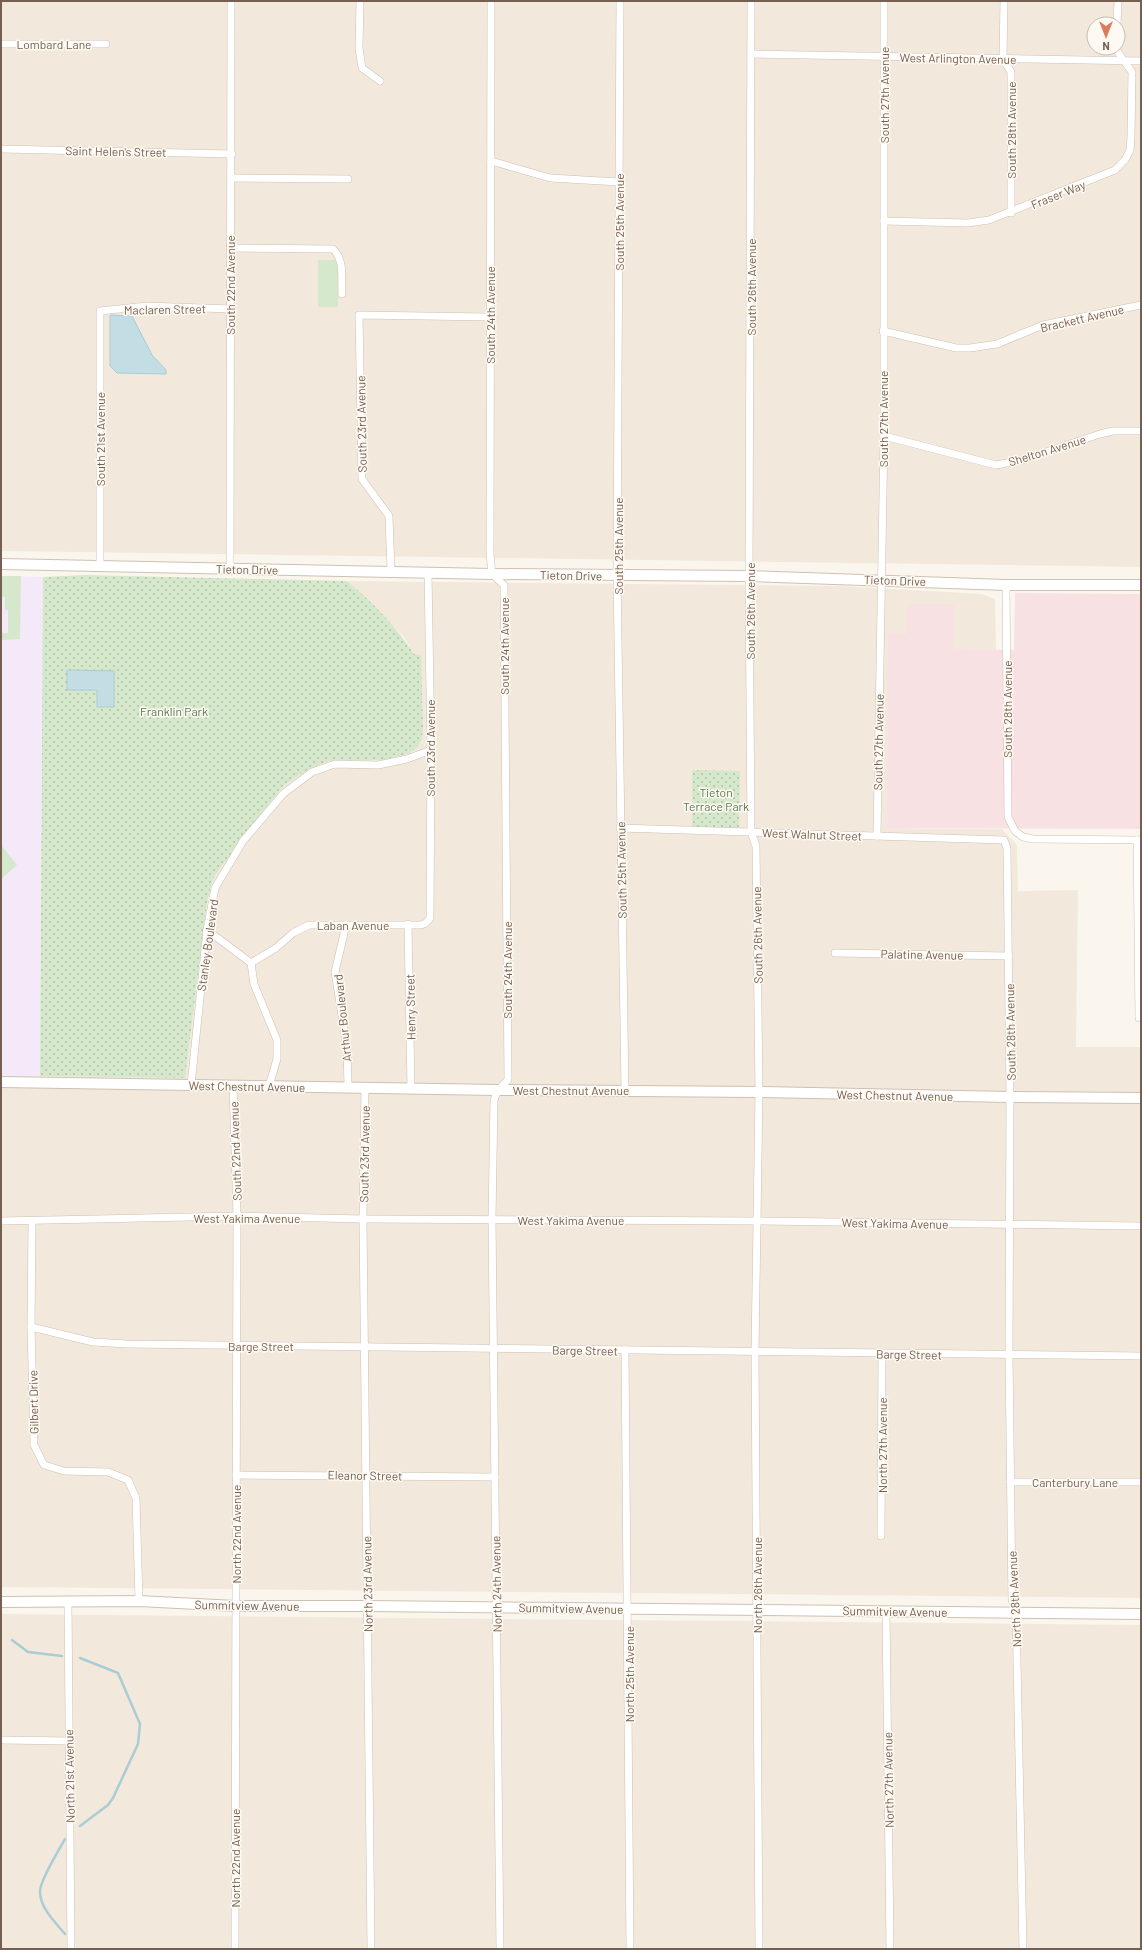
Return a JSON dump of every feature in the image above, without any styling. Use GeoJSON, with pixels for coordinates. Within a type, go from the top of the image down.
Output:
{"type":"FeatureCollection","features":[{"type":"Feature","properties":{"kind":"main road","name":"Tieton Drive"},"geometry":{"type":"LineString","coordinates":[[1,564],[428,573],[617,576],[749,576],[880,579],[1006,585],[1141,585]]}},
{"type":"Feature","properties":{"kind":"main road","name":"West Chestnut Avenue"},"geometry":{"type":"LineString","coordinates":[[1,1082],[411,1089],[759,1092],[1010,1098],[1141,1098]]}},
{"type":"Feature","properties":{"kind":"main road","name":"Summitview Avenue"},"geometry":{"type":"LineString","coordinates":[[1,1602],[139,1602],[236,1606],[629,1608],[1141,1614]]}},
{"type":"Feature","properties":{"kind":"street","name":"South 22nd Avenue"},"geometry":{"type":"LineString","coordinates":[[230,569],[230,248],[232,178],[231,1]]}},
{"type":"Feature","properties":{"kind":"street"},"geometry":{"type":"LineString","coordinates":[[360,1],[359,48],[362,68],[380,81]]}},
{"type":"Feature","properties":{"kind":"street","name":"South 24th Avenue"},"geometry":{"type":"LineString","coordinates":[[491,1],[489,317],[490,555],[492,574],[504,585],[508,1080],[498,1090],[494,1100],[492,1219]]}},
{"type":"Feature","properties":{"kind":"street","name":"South 25th Avenue"},"geometry":{"type":"LineString","coordinates":[[620,1],[617,576],[625,1090]]}},
{"type":"Feature","properties":{"kind":"street","name":"South 26th Avenue"},"geometry":{"type":"LineString","coordinates":[[751,1],[749,576],[751,832],[756,846],[759,1092],[758,1221]]}},
{"type":"Feature","properties":{"kind":"street","name":"South 27th Avenue"},"geometry":{"type":"LineString","coordinates":[[877,836],[880,579],[884,436],[884,1]]}},
{"type":"Feature","properties":{"kind":"street","name":"South 28th Avenue"},"geometry":{"type":"LineString","coordinates":[[1004,1],[1003,59],[1011,72],[1011,213]]}},
{"type":"Feature","properties":{"kind":"street"},"geometry":{"type":"LineString","coordinates":[[1117,16],[1118,1]]}},
{"type":"Feature","properties":{"kind":"street","name":"Lombard Lane"},"geometry":{"type":"LineString","coordinates":[[1,44],[106,44]]}},
{"type":"Feature","properties":{"kind":"street","name":"West Arlington Avenue"},"geometry":{"type":"LineString","coordinates":[[752,54],[1141,61]]}},
{"type":"Feature","properties":{"kind":"street","name":"Fraser Way"},"geometry":{"type":"LineString","coordinates":[[884,222],[968,224],[989,220],[1011,213],[1115,170],[1125,160],[1130,150],[1131,136],[1132,72],[1121,56]]}},
{"type":"Feature","properties":{"kind":"street","name":"Saint Helen's Street"},"geometry":{"type":"LineString","coordinates":[[1,149],[232,154]]}},
{"type":"Feature","properties":{"kind":"street"},"geometry":{"type":"LineString","coordinates":[[491,161],[550,178],[619,182]]}},
{"type":"Feature","properties":{"kind":"street"},"geometry":{"type":"LineString","coordinates":[[232,178],[348,179]]}},
{"type":"Feature","properties":{"kind":"street"},"geometry":{"type":"LineString","coordinates":[[230,248],[333,249],[338,254],[341,262],[342,294]]}},
{"type":"Feature","properties":{"kind":"street","name":"Brackett Avenue"},"geometry":{"type":"LineString","coordinates":[[884,331],[956,348],[970,348],[997,344],[1043,325],[1141,305]]}},
{"type":"Feature","properties":{"kind":"street","name":"Maclaren Street"},"geometry":{"type":"LineString","coordinates":[[100,311],[147,306],[230,309]]}},
{"type":"Feature","properties":{"kind":"street","name":"South 21st Avenue"},"geometry":{"type":"LineString","coordinates":[[100,311],[100,566]]}},
{"type":"Feature","properties":{"kind":"street","name":"South 23rd Avenue"},"geometry":{"type":"LineString","coordinates":[[391,572],[389,516],[362,479],[360,316],[489,317]]}},
{"type":"Feature","properties":{"kind":"street","name":"Shelton Avenue"},"geometry":{"type":"LineString","coordinates":[[884,436],[996,465],[1022,460],[1100,434],[1113,431],[1141,431]]}},
{"type":"Feature","properties":{"kind":"street","name":"South 23rd Avenue"},"geometry":{"type":"LineString","coordinates":[[426,923],[430,918],[431,750],[428,573]]}},
{"type":"Feature","properties":{"kind":"street","name":"South 28th Avenue"},"geometry":{"type":"LineString","coordinates":[[1006,585],[1008,817],[1015,831],[1023,837],[1033,839],[1139,840]]}},
{"type":"Feature","properties":{"kind":"street","name":"Stanley Boulevard"},"geometry":{"type":"LineString","coordinates":[[191,1085],[207,930],[215,888],[243,841],[283,794],[312,772],[335,764],[378,765],[407,759],[431,750]]}},
{"type":"Feature","properties":{"kind":"street","name":"West Walnut Street"},"geometry":{"type":"LineString","coordinates":[[620,828],[1004,840]]}},
{"type":"Feature","properties":{"kind":"street","name":"South 28th Avenue"},"geometry":{"type":"LineString","coordinates":[[1004,840],[1007,848],[1009,956],[1011,1224]]}},
{"type":"Feature","properties":{"kind":"street"},"geometry":{"type":"LineString","coordinates":[[1139,840],[1139,1018]]}},
{"type":"Feature","properties":{"kind":"street","name":"Laban Avenue"},"geometry":{"type":"LineString","coordinates":[[251,963],[276,948],[293,933],[309,925],[421,925],[426,923]]}},
{"type":"Feature","properties":{"kind":"street","name":"Henry Street"},"geometry":{"type":"LineString","coordinates":[[408,924],[411,1089]]}},
{"type":"Feature","properties":{"kind":"street","name":"Arthur Boulevard"},"geometry":{"type":"LineString","coordinates":[[346,925],[336,972],[347,1047],[348,1087]]}},
{"type":"Feature","properties":{"kind":"street"},"geometry":{"type":"LineString","coordinates":[[207,930],[251,963],[254,984],[277,1040],[277,1059],[269,1086]]}},
{"type":"Feature","properties":{"kind":"street","name":"Palatine Avenue"},"geometry":{"type":"LineString","coordinates":[[835,953],[1009,956]]}},
{"type":"Feature","properties":{"kind":"street","name":"South 22nd Avenue"},"geometry":{"type":"LineString","coordinates":[[233,1086],[237,1216]]}},
{"type":"Feature","properties":{"kind":"street","name":"South 23rd Avenue"},"geometry":{"type":"LineString","coordinates":[[363,1219],[364,1088]]}},
{"type":"Feature","properties":{"kind":"street","name":"West Yakima Avenue"},"geometry":{"type":"LineString","coordinates":[[1,1221],[32,1222],[237,1216],[363,1219],[758,1221],[1141,1226]]}},
{"type":"Feature","properties":{"kind":"street","name":"North 22nd Avenue"},"geometry":{"type":"LineString","coordinates":[[235,1949],[237,1216]]}},
{"type":"Feature","properties":{"kind":"street","name":"North 23rd Avenue"},"geometry":{"type":"LineString","coordinates":[[363,1219],[371,1949]]}},
{"type":"Feature","properties":{"kind":"street","name":"North 24th Avenue"},"geometry":{"type":"LineString","coordinates":[[492,1219],[500,1949]]}},
{"type":"Feature","properties":{"kind":"street","name":"North 26th Avenue"},"geometry":{"type":"LineString","coordinates":[[758,1221],[755,1352],[760,1949]]}},
{"type":"Feature","properties":{"kind":"street","name":"Gilbert Drive"},"geometry":{"type":"LineString","coordinates":[[32,1222],[31,1326],[34,1445],[44,1465],[64,1471],[108,1472],[128,1480],[136,1498],[139,1602]]}},
{"type":"Feature","properties":{"kind":"street","name":"North 28th Avenue"},"geometry":{"type":"LineString","coordinates":[[1011,1224],[1009,1355],[1010,1482],[1012,1600],[1016,1612],[1023,1949]]}},
{"type":"Feature","properties":{"kind":"street","name":"Barge Street"},"geometry":{"type":"LineString","coordinates":[[31,1326],[94,1342],[127,1344],[1141,1356]]}},
{"type":"Feature","properties":{"kind":"street","name":"North 25th Avenue"},"geometry":{"type":"LineString","coordinates":[[625,1350],[629,1608],[630,1949]]}},
{"type":"Feature","properties":{"kind":"street","name":"North 27th Avenue"},"geometry":{"type":"LineString","coordinates":[[881,1536],[882,1353]]}},
{"type":"Feature","properties":{"kind":"street","name":"Eleanor Street"},"geometry":{"type":"LineString","coordinates":[[236,1475],[495,1477]]}},
{"type":"Feature","properties":{"kind":"street","name":"Canterbury Lane"},"geometry":{"type":"LineString","coordinates":[[1010,1482],[1141,1482]]}},
{"type":"Feature","properties":{"kind":"street","name":"North 21st Avenue"},"geometry":{"type":"LineString","coordinates":[[68,1602],[71,1949]]}},
{"type":"Feature","properties":{"kind":"street","name":"North 27th Avenue"},"geometry":{"type":"LineString","coordinates":[[886,1611],[890,1949]]}},
{"type":"Feature","properties":{"kind":"street"},"geometry":{"type":"LineString","coordinates":[[1,1740],[69,1741]]}},
{"type":"Feature","properties":{"kind":"shaded area"},"geometry":{"type":"Polygon","coordinates":[[[1,1],[1141,1],[1141,567],[1,551],[1,1]]]}},
{"type":"Feature","properties":{"kind":"shaded area"},"geometry":{"type":"Polygon","coordinates":[[[1,576],[43,577],[40,1076],[1,1076],[1,576]]]}},
{"type":"Feature","properties":{"kind":"shaded area"},"geometry":{"type":"Polygon","coordinates":[[[347,581],[840,586],[982,594],[995,599],[996,650],[954,649],[954,604],[907,634],[887,828],[1002,829],[1017,845],[1018,891],[1078,890],[1076,1047],[1141,1047],[1141,1598],[1,1587],[1,1076],[185,1078],[207,903],[213,879],[218,871],[283,786],[309,769],[329,761],[384,760],[423,728],[414,654],[403,636],[362,594],[347,581]]]}},
{"type":"Feature","properties":{"kind":"shaded area"},"geometry":{"type":"Polygon","coordinates":[[[1015,593],[1141,594],[1141,829],[887,828],[888,634],[907,634],[907,604],[954,604],[954,649],[1014,650],[1015,593]]]}},
{"type":"Feature","properties":{"kind":"shaded area"},"geometry":{"type":"Polygon","coordinates":[[[1,1614],[1141,1625],[1141,1949],[1,1949],[1,1614]]]}},
{"type":"Feature","properties":{"kind":"green space"},"geometry":{"type":"Polygon","coordinates":[[[318,260],[338,260],[338,307],[318,307],[318,260]]]}},
{"type":"Feature","properties":{"kind":"green space","name":"Franklin Park"},"geometry":{"type":"Polygon","coordinates":[[[85,575],[347,581],[383,615],[414,654],[421,655],[423,728],[422,739],[417,747],[410,753],[384,760],[329,761],[309,769],[283,786],[213,879],[207,903],[185,1078],[40,1076],[43,577],[85,575]]]}},
{"type":"Feature","properties":{"kind":"green space"},"geometry":{"type":"Polygon","coordinates":[[[1,576],[21,576],[20,639],[1,640],[1,633],[8,633],[8,610],[5,610],[5,597],[1,597],[1,576]]]}},
{"type":"Feature","properties":{"kind":"green space","name":"Tieton Terrace Park"},"geometry":{"type":"Polygon","coordinates":[[[692,770],[740,771],[739,828],[692,827],[692,770]]]}},
{"type":"Feature","properties":{"kind":"green space"},"geometry":{"type":"Polygon","coordinates":[[[1,845],[17,865],[1,879],[1,845]]]}},
{"type":"Feature","properties":{"kind":"water"},"geometry":{"type":"Polygon","coordinates":[[[110,315],[132,316],[152,355],[166,370],[166,374],[117,373],[110,366],[110,315]]]}},
{"type":"Feature","properties":{"kind":"water"},"geometry":{"type":"Polygon","coordinates":[[[67,670],[114,671],[114,707],[97,707],[97,690],[67,690],[67,670]]]}},
{"type":"Feature","properties":{"kind":"waterway"},"geometry":{"type":"LineString","coordinates":[[12,1640],[28,1652],[62,1656]]}},
{"type":"Feature","properties":{"kind":"waterway"},"geometry":{"type":"LineString","coordinates":[[80,1658],[118,1673],[140,1724],[138,1744],[113,1798],[108,1805],[80,1826]]}},
{"type":"Feature","properties":{"kind":"waterway"},"geometry":{"type":"LineString","coordinates":[[65,1839],[46,1874],[40,1892],[43,1904],[53,1920],[65,1934]]}}]}
